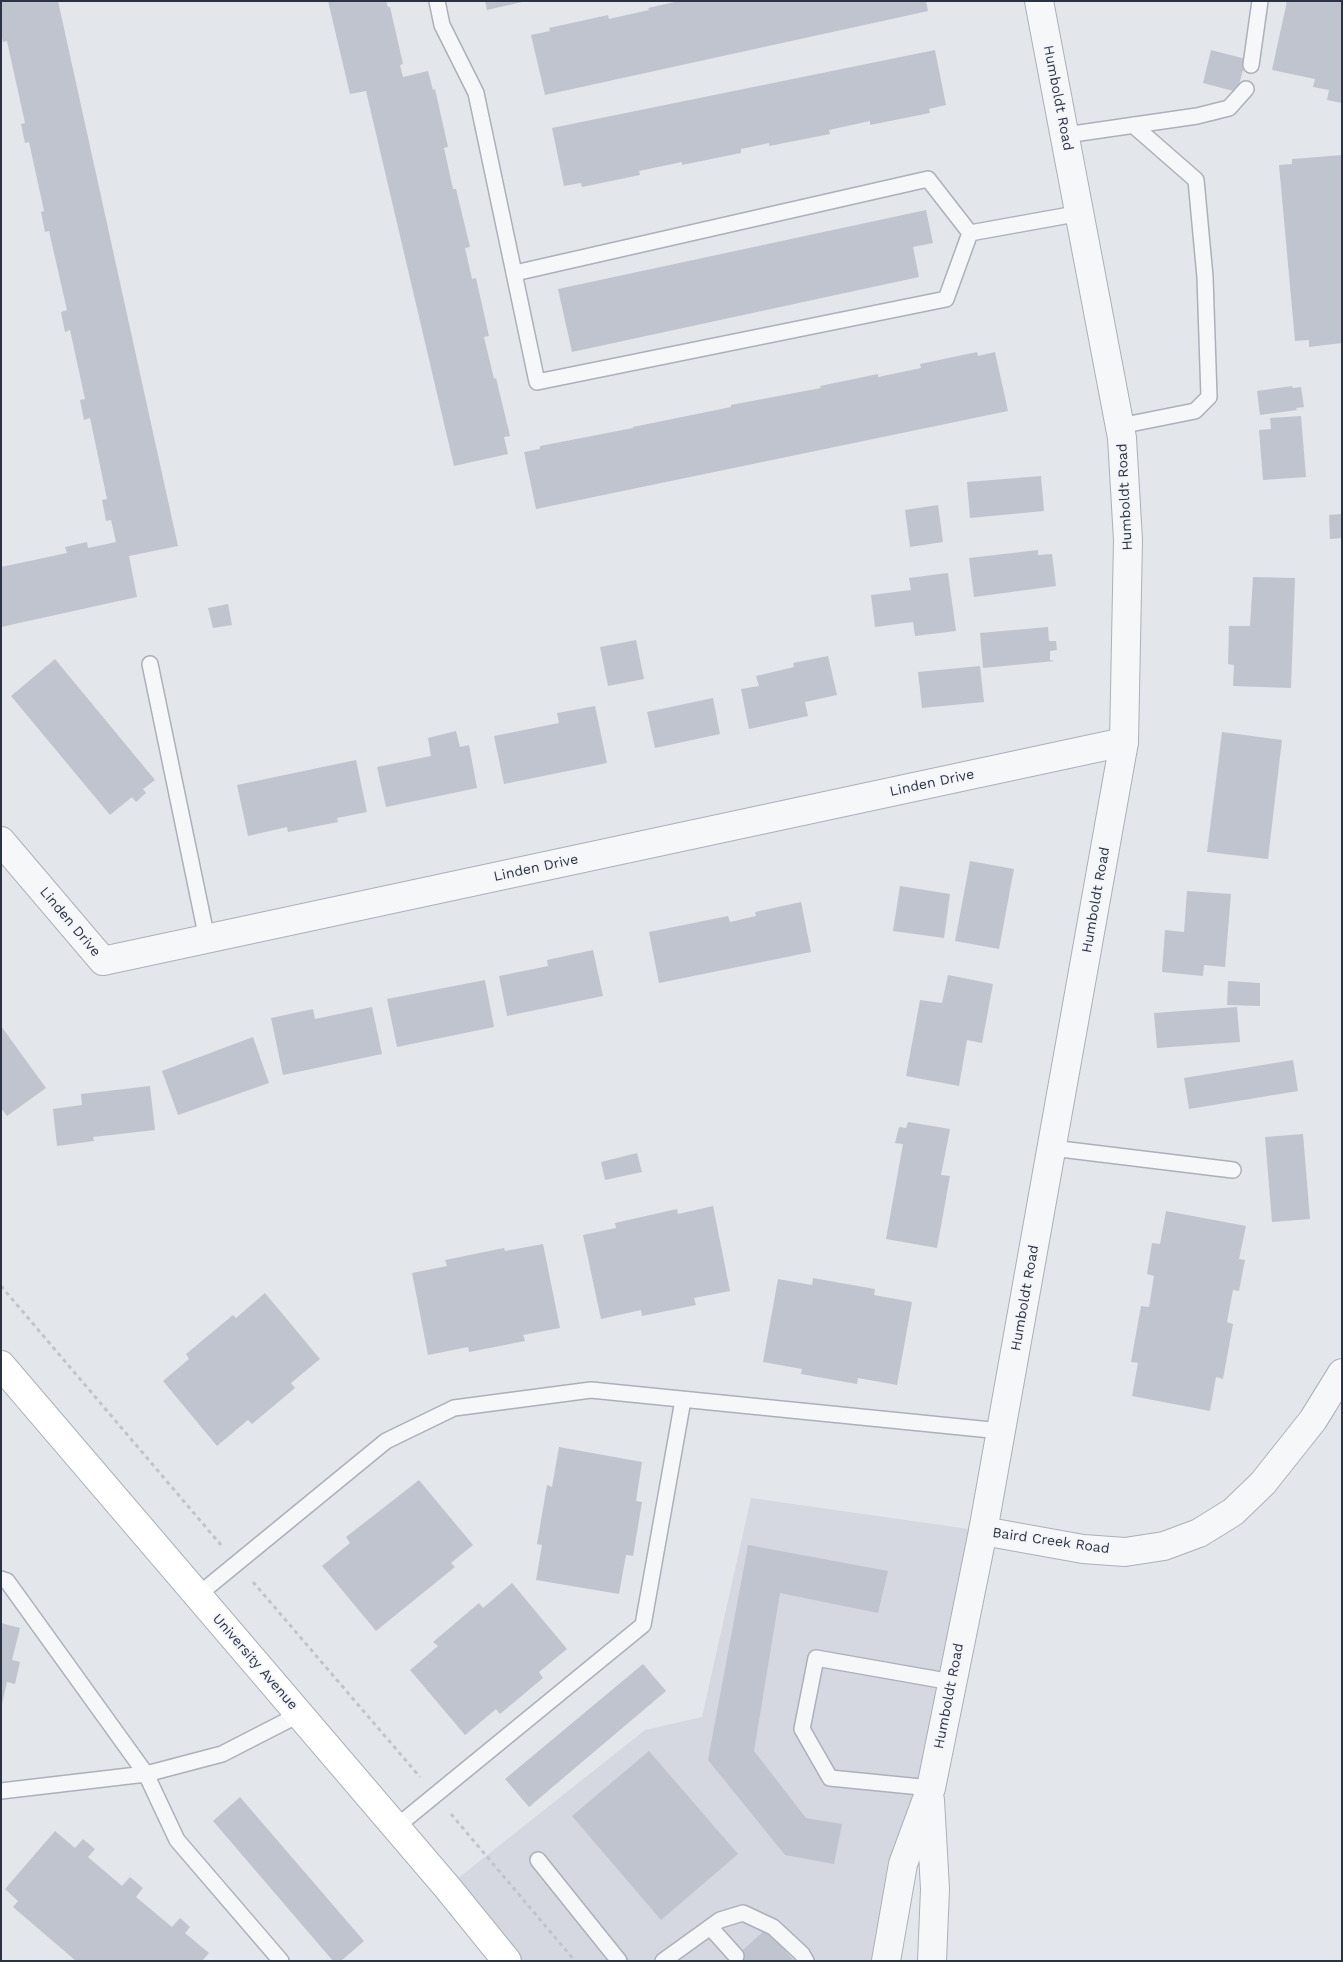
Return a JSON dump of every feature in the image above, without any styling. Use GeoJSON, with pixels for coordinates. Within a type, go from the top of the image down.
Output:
{"type":"FeatureCollection","features":[{"type":"Feature","properties":{"kind":"main road","name":"University Avenue"},"geometry":{"type":"LineString","coordinates":[[1,1365],[396,1827],[507,1961]]}},
{"type":"Feature","properties":{"kind":"street","name":"Humboldt Road"},"geometry":{"type":"LineString","coordinates":[[886,1961],[903,1864],[930,1791],[983,1531],[1124,742],[1128,540],[1120,426],[1040,1]]}},
{"type":"Feature","properties":{"kind":"street","name":"Linden Drive"},"geometry":{"type":"LineString","coordinates":[[1,841],[103,961],[1124,742]]}},
{"type":"Feature","properties":{"kind":"street","name":"Baird Creek Road"},"geometry":{"type":"LineString","coordinates":[[983,1531],[1083,1549],[1125,1552],[1164,1546],[1199,1533],[1232,1512],[1263,1483],[1312,1420],[1342,1373]]}},
{"type":"Feature","properties":{"kind":"street","name":"Humboldt Road"},"geometry":{"type":"LineString","coordinates":[[930,1791],[935,1889],[932,1961]]}},
{"type":"Feature","properties":{"kind":"lane"},"geometry":{"type":"LineString","coordinates":[[437,1],[442,25],[476,93],[537,382],[946,299],[970,233]]}},
{"type":"Feature","properties":{"kind":"lane"},"geometry":{"type":"LineString","coordinates":[[1251,64],[1260,1]]}},
{"type":"Feature","properties":{"kind":"lane"},"geometry":{"type":"LineString","coordinates":[[1066,135],[1197,116],[1229,108],[1246,89]]}},
{"type":"Feature","properties":{"kind":"lane"},"geometry":{"type":"LineString","coordinates":[[1120,426],[1195,411],[1209,397],[1205,277],[1196,180],[1133,125]]}},
{"type":"Feature","properties":{"kind":"lane"},"geometry":{"type":"LineString","coordinates":[[515,273],[928,179],[970,233]]}},
{"type":"Feature","properties":{"kind":"lane"},"geometry":{"type":"LineString","coordinates":[[970,233],[1081,213]]}},
{"type":"Feature","properties":{"kind":"lane"},"geometry":{"type":"LineString","coordinates":[[150,664],[207,939]]}},
{"type":"Feature","properties":{"kind":"lane"},"geometry":{"type":"LineString","coordinates":[[1052,1148],[1233,1170]]}},
{"type":"Feature","properties":{"kind":"lane"},"geometry":{"type":"LineString","coordinates":[[198,1595],[386,1441],[454,1408],[590,1390],[1001,1431]]}},
{"type":"Feature","properties":{"kind":"lane"},"geometry":{"type":"LineString","coordinates":[[396,1827],[643,1625],[683,1400]]}},
{"type":"Feature","properties":{"kind":"lane"},"geometry":{"type":"LineString","coordinates":[[1,1579],[7,1580],[146,1774],[177,1840],[281,1961]]}},
{"type":"Feature","properties":{"kind":"lane"},"geometry":{"type":"LineString","coordinates":[[930,1791],[830,1778],[802,1729],[816,1658],[952,1682]]}},
{"type":"Feature","properties":{"kind":"lane"},"geometry":{"type":"LineString","coordinates":[[1,1791],[146,1774],[222,1754],[300,1714]]}},
{"type":"Feature","properties":{"kind":"lane"},"geometry":{"type":"LineString","coordinates":[[538,1860],[619,1961]]}},
{"type":"Feature","properties":{"kind":"lane"},"geometry":{"type":"LineString","coordinates":[[668,1960],[720,1920],[743,1913],[773,1926],[802,1954],[806,1961]]}},
{"type":"Feature","properties":{"kind":"lane"},"geometry":{"type":"LineString","coordinates":[[710,1927],[736,1956]]}},
{"type":"Feature","properties":{"kind":"path"},"geometry":{"type":"LineString","coordinates":[[1,1286],[436,1795],[575,1961]]}},
{"type":"Feature","properties":{"kind":"shaded area"},"geometry":{"type":"Polygon","coordinates":[[[751,1498],[983,1531],[886,1961],[507,1961],[447,1887],[645,1730],[702,1717],[751,1498]]]}},
{"type":"Feature","properties":{"kind":"building"},"geometry":{"type":"Polygon","coordinates":[[[1,1],[58,1],[178,546],[129,556],[137,597],[1,627],[1,567],[67,553],[65,547],[87,542],[88,548],[116,542],[111,520],[106,521],[102,500],[107,499],[90,418],[84,420],[80,400],[85,399],[70,330],[65,332],[61,312],[67,310],[49,231],[45,232],[41,212],[44,211],[29,142],[25,143],[21,124],[25,123],[7,41],[3,42],[1,34],[1,1]]]}},
{"type":"Feature","properties":{"kind":"building"},"geometry":{"type":"Polygon","coordinates":[[[328,1],[386,1],[388,7],[390,7],[403,64],[400,65],[403,77],[428,71],[433,90],[435,89],[448,147],[444,148],[453,189],[456,189],[470,247],[465,248],[472,279],[476,278],[489,336],[484,337],[510,436],[504,437],[508,454],[454,466],[366,91],[350,94],[328,1]]]}},
{"type":"Feature","properties":{"kind":"building"},"geometry":{"type":"Polygon","coordinates":[[[485,1],[522,1],[522,2],[487,10],[485,1]]]}},
{"type":"Feature","properties":{"kind":"building"},"geometry":{"type":"Polygon","coordinates":[[[679,1],[926,1],[928,11],[545,95],[531,35],[550,31],[549,28],[608,15],[609,19],[679,1]]]}},
{"type":"Feature","properties":{"kind":"building"},"geometry":{"type":"Polygon","coordinates":[[[1287,1],[1342,1],[1342,103],[1327,100],[1329,90],[1313,87],[1315,79],[1272,70],[1287,1]]]}},
{"type":"Feature","properties":{"kind":"building"},"geometry":{"type":"Polygon","coordinates":[[[935,50],[946,105],[929,109],[930,113],[870,125],[870,121],[829,130],[830,134],[769,146],[769,143],[741,149],[741,153],[682,165],[682,162],[639,171],[640,175],[582,187],[581,183],[564,186],[552,128],[935,50]]]}},
{"type":"Feature","properties":{"kind":"building"},"geometry":{"type":"Polygon","coordinates":[[[1211,50],[1246,59],[1237,92],[1203,83],[1211,50]]]}},
{"type":"Feature","properties":{"kind":"building"},"geometry":{"type":"Polygon","coordinates":[[[1342,155],[1342,343],[1309,347],[1309,340],[1295,341],[1279,165],[1292,164],[1292,159],[1342,155]]]}},
{"type":"Feature","properties":{"kind":"building"},"geometry":{"type":"Polygon","coordinates":[[[926,210],[933,243],[913,247],[919,277],[572,352],[558,289],[926,210]]]}},
{"type":"Feature","properties":{"kind":"building"},"geometry":{"type":"Polygon","coordinates":[[[977,352],[978,356],[995,352],[1008,411],[536,509],[524,452],[540,449],[540,446],[731,407],[731,405],[821,388],[820,386],[878,374],[878,377],[921,368],[920,364],[977,352]]]}},
{"type":"Feature","properties":{"kind":"building"},"geometry":{"type":"Polygon","coordinates":[[[1292,386],[1293,388],[1301,387],[1304,407],[1296,408],[1297,410],[1260,415],[1257,391],[1292,386]]]}},
{"type":"Feature","properties":{"kind":"building"},"geometry":{"type":"Polygon","coordinates":[[[1301,416],[1306,477],[1263,480],[1259,430],[1271,429],[1270,418],[1301,416]]]}},
{"type":"Feature","properties":{"kind":"building"},"geometry":{"type":"Polygon","coordinates":[[[1041,476],[1044,511],[970,518],[967,482],[1041,476]]]}},
{"type":"Feature","properties":{"kind":"building"},"geometry":{"type":"Polygon","coordinates":[[[938,505],[943,542],[910,547],[905,510],[938,505]]]}},
{"type":"Feature","properties":{"kind":"building"},"geometry":{"type":"Polygon","coordinates":[[[1342,514],[1342,538],[1330,539],[1329,515],[1342,514]]]}},
{"type":"Feature","properties":{"kind":"building"},"geometry":{"type":"Polygon","coordinates":[[[1038,550],[1038,555],[1052,554],[1056,586],[974,597],[969,558],[1038,550]]]}},
{"type":"Feature","properties":{"kind":"building"},"geometry":{"type":"Polygon","coordinates":[[[948,573],[956,631],[915,636],[913,622],[875,627],[871,595],[911,590],[909,578],[948,573]]]}},
{"type":"Feature","properties":{"kind":"building"},"geometry":{"type":"Polygon","coordinates":[[[1253,577],[1295,578],[1291,688],[1233,686],[1234,665],[1228,664],[1229,626],[1250,626],[1253,577]]]}},
{"type":"Feature","properties":{"kind":"building"},"geometry":{"type":"Polygon","coordinates":[[[228,604],[232,625],[213,628],[208,608],[228,604]]]}},
{"type":"Feature","properties":{"kind":"building"},"geometry":{"type":"Polygon","coordinates":[[[1048,627],[1049,641],[1056,641],[1057,650],[1050,651],[1050,660],[1055,661],[983,668],[980,633],[1048,627]]]}},
{"type":"Feature","properties":{"kind":"building"},"geometry":{"type":"Polygon","coordinates":[[[636,640],[644,679],[608,686],[600,647],[636,640]]]}},
{"type":"Feature","properties":{"kind":"building"},"geometry":{"type":"Polygon","coordinates":[[[828,656],[837,695],[805,702],[808,716],[749,729],[741,689],[759,686],[756,676],[794,667],[793,663],[828,656]]]}},
{"type":"Feature","properties":{"kind":"building"},"geometry":{"type":"Polygon","coordinates":[[[55,659],[155,780],[143,789],[146,793],[136,802],[132,797],[110,815],[11,696],[55,659]]]}},
{"type":"Feature","properties":{"kind":"building"},"geometry":{"type":"Polygon","coordinates":[[[980,666],[984,702],[922,708],[918,672],[980,666]]]}},
{"type":"Feature","properties":{"kind":"building"},"geometry":{"type":"Polygon","coordinates":[[[713,698],[720,734],[655,748],[647,712],[713,698]]]}},
{"type":"Feature","properties":{"kind":"building"},"geometry":{"type":"Polygon","coordinates":[[[595,706],[607,763],[504,784],[494,736],[559,723],[557,713],[595,706]]]}},
{"type":"Feature","properties":{"kind":"building"},"geometry":{"type":"Polygon","coordinates":[[[456,731],[460,747],[469,745],[477,788],[386,807],[377,767],[431,756],[428,738],[456,731]]]}},
{"type":"Feature","properties":{"kind":"building"},"geometry":{"type":"Polygon","coordinates":[[[1222,732],[1282,740],[1268,859],[1207,852],[1222,732]]]}},
{"type":"Feature","properties":{"kind":"building"},"geometry":{"type":"Polygon","coordinates":[[[356,760],[367,812],[337,818],[338,822],[288,832],[287,827],[248,836],[237,785],[356,760]]]}},
{"type":"Feature","properties":{"kind":"building"},"geometry":{"type":"Polygon","coordinates":[[[970,861],[1014,869],[999,949],[955,941],[970,861]]]}},
{"type":"Feature","properties":{"kind":"building"},"geometry":{"type":"Polygon","coordinates":[[[900,886],[950,894],[944,938],[893,931],[900,886]]]}},
{"type":"Feature","properties":{"kind":"building"},"geometry":{"type":"Polygon","coordinates":[[[1187,891],[1231,894],[1225,967],[1204,965],[1203,976],[1162,972],[1165,930],[1184,932],[1187,891]]]}},
{"type":"Feature","properties":{"kind":"building"},"geometry":{"type":"Polygon","coordinates":[[[801,902],[811,952],[659,983],[649,932],[728,916],[730,922],[756,916],[755,912],[801,902]]]}},
{"type":"Feature","properties":{"kind":"building"},"geometry":{"type":"Polygon","coordinates":[[[593,950],[603,996],[507,1016],[499,976],[548,966],[547,960],[593,950]]]}},
{"type":"Feature","properties":{"kind":"building"},"geometry":{"type":"Polygon","coordinates":[[[948,975],[993,984],[982,1043],[967,1040],[959,1086],[906,1076],[920,1000],[942,1003],[948,975]]]}},
{"type":"Feature","properties":{"kind":"building"},"geometry":{"type":"Polygon","coordinates":[[[485,980],[494,1027],[397,1047],[387,999],[485,980]]]}},
{"type":"Feature","properties":{"kind":"building"},"geometry":{"type":"Polygon","coordinates":[[[1228,981],[1260,983],[1260,1006],[1227,1005],[1228,981]]]}},
{"type":"Feature","properties":{"kind":"building"},"geometry":{"type":"Polygon","coordinates":[[[372,1007],[382,1054],[283,1075],[271,1018],[313,1009],[315,1019],[372,1007]]]}},
{"type":"Feature","properties":{"kind":"building"},"geometry":{"type":"Polygon","coordinates":[[[1237,1007],[1240,1042],[1157,1048],[1154,1013],[1237,1007]]]}},
{"type":"Feature","properties":{"kind":"building"},"geometry":{"type":"Polygon","coordinates":[[[1,1026],[46,1088],[7,1116],[1,1108],[1,1026]]]}},
{"type":"Feature","properties":{"kind":"building"},"geometry":{"type":"Polygon","coordinates":[[[253,1037],[269,1083],[178,1115],[162,1071],[253,1037]]]}},
{"type":"Feature","properties":{"kind":"building"},"geometry":{"type":"Polygon","coordinates":[[[1293,1060],[1298,1091],[1189,1109],[1184,1078],[1293,1060]]]}},
{"type":"Feature","properties":{"kind":"building"},"geometry":{"type":"Polygon","coordinates":[[[150,1086],[155,1130],[93,1137],[94,1141],[57,1146],[53,1109],[82,1105],[81,1094],[150,1086]]]}},
{"type":"Feature","properties":{"kind":"building"},"geometry":{"type":"Polygon","coordinates":[[[908,1122],[950,1129],[941,1175],[950,1176],[937,1248],[886,1239],[903,1144],[895,1143],[899,1127],[906,1128],[908,1122]]]}},
{"type":"Feature","properties":{"kind":"building"},"geometry":{"type":"Polygon","coordinates":[[[1303,1134],[1310,1219],[1272,1222],[1265,1137],[1303,1134]]]}},
{"type":"Feature","properties":{"kind":"building"},"geometry":{"type":"Polygon","coordinates":[[[637,1153],[642,1172],[605,1180],[601,1162],[637,1153]]]}},
{"type":"Feature","properties":{"kind":"building"},"geometry":{"type":"Polygon","coordinates":[[[713,1206],[730,1291],[694,1298],[696,1305],[642,1316],[641,1310],[601,1319],[583,1235],[616,1228],[615,1223],[677,1209],[678,1214],[713,1206]]]}},
{"type":"Feature","properties":{"kind":"building"},"geometry":{"type":"Polygon","coordinates":[[[1166,1211],[1246,1226],[1239,1259],[1245,1260],[1239,1291],[1233,1290],[1227,1322],[1233,1324],[1223,1379],[1216,1377],[1210,1411],[1132,1396],[1138,1363],[1131,1362],[1141,1306],[1149,1307],[1154,1276],[1147,1274],[1152,1243],[1160,1244],[1166,1211]]]}},
{"type":"Feature","properties":{"kind":"building"},"geometry":{"type":"Polygon","coordinates":[[[543,1244],[560,1328],[523,1335],[525,1341],[469,1352],[468,1347],[428,1355],[412,1273],[447,1266],[445,1260],[504,1248],[505,1251],[543,1244]]]}},
{"type":"Feature","properties":{"kind":"building"},"geometry":{"type":"Polygon","coordinates":[[[813,1278],[875,1289],[874,1295],[912,1302],[897,1385],[858,1378],[857,1384],[801,1374],[802,1369],[763,1362],[778,1279],[812,1285],[813,1278]]]}},
{"type":"Feature","properties":{"kind":"building"},"geometry":{"type":"Polygon","coordinates":[[[265,1293],[320,1359],[291,1383],[295,1388],[252,1424],[248,1420],[217,1446],[163,1381],[189,1359],[186,1354],[233,1315],[236,1318],[265,1293]]]}},
{"type":"Feature","properties":{"kind":"building"},"geometry":{"type":"Polygon","coordinates":[[[559,1447],[642,1462],[636,1501],[642,1502],[633,1556],[626,1555],[619,1594],[536,1580],[542,1545],[537,1544],[547,1485],[552,1487],[559,1447]]]}},
{"type":"Feature","properties":{"kind":"building"},"geometry":{"type":"Polygon","coordinates":[[[419,1480],[473,1545],[451,1563],[455,1567],[376,1631],[322,1566],[350,1543],[346,1537],[419,1480]]]}},
{"type":"Feature","properties":{"kind":"building"},"geometry":{"type":"Polygon","coordinates":[[[748,1545],[888,1571],[878,1613],[780,1593],[754,1751],[806,1818],[842,1824],[834,1864],[785,1855],[708,1760],[748,1545]]]}},
{"type":"Feature","properties":{"kind":"building"},"geometry":{"type":"Polygon","coordinates":[[[512,1583],[567,1649],[539,1672],[543,1678],[500,1714],[496,1709],[465,1735],[410,1670],[438,1646],[433,1642],[479,1603],[483,1608],[512,1583]]]}},
{"type":"Feature","properties":{"kind":"building"},"geometry":{"type":"Polygon","coordinates":[[[1,1623],[20,1628],[12,1660],[20,1662],[15,1684],[7,1682],[2,1704],[1,1623]]]}},
{"type":"Feature","properties":{"kind":"building"},"geometry":{"type":"Polygon","coordinates":[[[643,1664],[666,1691],[529,1807],[505,1779],[643,1664]]]}},
{"type":"Feature","properties":{"kind":"building"},"geometry":{"type":"Polygon","coordinates":[[[649,1751],[738,1854],[661,1920],[572,1816],[649,1751]]]}},
{"type":"Feature","properties":{"kind":"building"},"geometry":{"type":"Polygon","coordinates":[[[240,1797],[364,1941],[341,1961],[333,1961],[213,1821],[240,1797]]]}},
{"type":"Feature","properties":{"kind":"building"},"geometry":{"type":"Polygon","coordinates":[[[55,1831],[75,1848],[83,1839],[95,1849],[88,1857],[122,1886],[130,1877],[143,1888],[136,1897],[172,1927],[180,1918],[190,1927],[185,1933],[209,1953],[202,1961],[76,1961],[13,1907],[18,1901],[5,1889],[55,1831]]]}},
{"type":"Feature","properties":{"kind":"building"},"geometry":{"type":"Polygon","coordinates":[[[766,1929],[794,1961],[731,1961],[766,1929]]]}}]}
